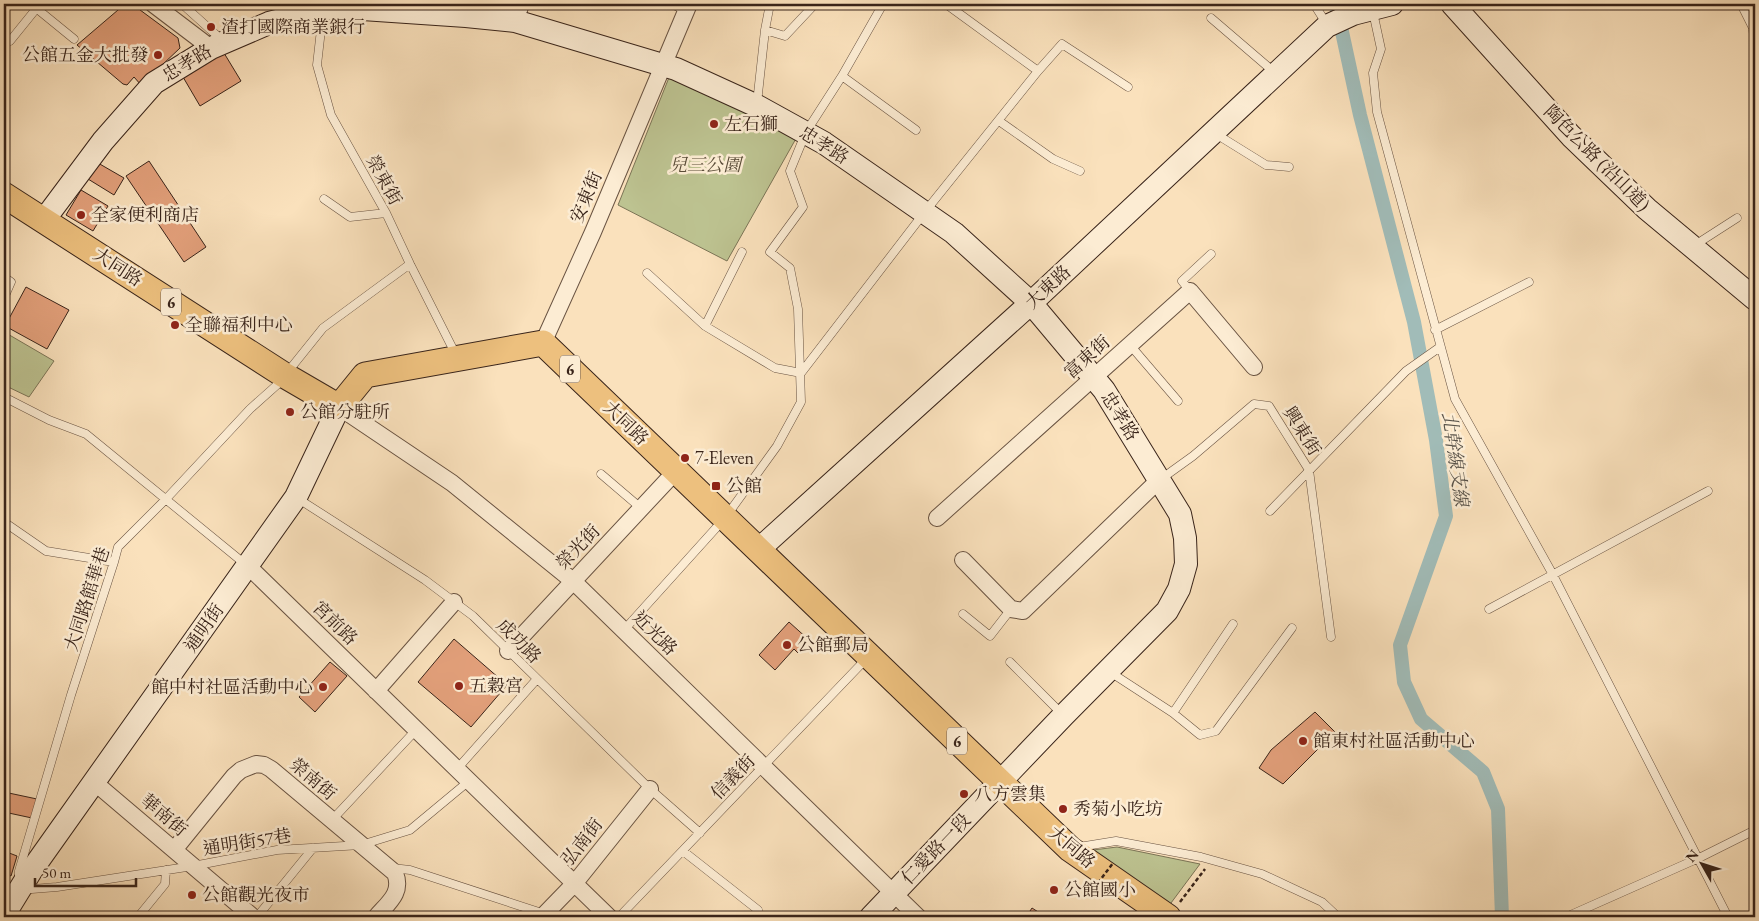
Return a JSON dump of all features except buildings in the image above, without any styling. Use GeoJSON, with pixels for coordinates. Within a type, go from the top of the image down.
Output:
{"type":"FeatureCollection","features":[{"type":"Feature","properties":{"kind":"main road","name":"大同路"},"geometry":{"type":"LineString","coordinates":[[4,195],[284,375],[338,407]]}},
{"type":"Feature","properties":{"kind":"main road","name":"大同路"},"geometry":{"type":"LineString","coordinates":[[542,343],[1070,849],[1168,917]]}},
{"type":"Feature","properties":{"kind":"main road","name":"6"},"geometry":{"type":"LineString","coordinates":[[338,407],[364,375],[542,343]]}},
{"type":"Feature","properties":{"kind":"street"},"geometry":{"type":"LineString","coordinates":[[153,4],[218,46]]}},
{"type":"Feature","properties":{"kind":"street","name":"陶色公路 (沿山道)"},"geometry":{"type":"LineString","coordinates":[[1452,4],[1571,136],[1647,209],[1755,299]]}},
{"type":"Feature","properties":{"kind":"street","name":"安東街"},"geometry":{"type":"LineString","coordinates":[[542,343],[593,232],[663,65],[682,6]]}},
{"type":"Feature","properties":{"kind":"street","name":"忠孝路"},"geometry":{"type":"LineString","coordinates":[[44,220],[103,141],[154,83],[218,46],[269,22],[314,7],[466,16],[518,12],[676,69],[757,106],[806,132],[954,233],[1031,303],[1104,390],[1180,514],[1185,538],[1186,564],[1179,589],[1167,610],[1000,781]]}},
{"type":"Feature","properties":{"kind":"street"},"geometry":{"type":"LineString","coordinates":[[1331,24],[1370,7]]}},
{"type":"Feature","properties":{"kind":"street","name":"大東路"},"geometry":{"type":"LineString","coordinates":[[758,550],[1031,303],[1275,74],[1331,24]]}},
{"type":"Feature","properties":{"kind":"street"},"geometry":{"type":"LineString","coordinates":[[1190,291],[1254,367]]}},
{"type":"Feature","properties":{"kind":"street","name":"富東街"},"geometry":{"type":"LineString","coordinates":[[937,518],[1190,291]]}},
{"type":"Feature","properties":{"kind":"street","name":"通明街"},"geometry":{"type":"LineString","coordinates":[[4,915],[11,888],[94,782],[296,497],[338,407]]}},
{"type":"Feature","properties":{"kind":"street","name":"近光路"},"geometry":{"type":"LineString","coordinates":[[338,407],[452,483],[573,582],[624,630],[762,768],[918,917]]}},
{"type":"Feature","properties":{"kind":"street","name":"榮光街"},"geometry":{"type":"LineString","coordinates":[[508,651],[642,509],[676,470]]}},
{"type":"Feature","properties":{"kind":"street"},"geometry":{"type":"LineString","coordinates":[[963,560],[1011,609],[1023,611],[1159,480]]}},
{"type":"Feature","properties":{"kind":"street","name":"宮前路"},"geometry":{"type":"LineString","coordinates":[[248,566],[609,917]]}},
{"type":"Feature","properties":{"kind":"street"},"geometry":{"type":"LineString","coordinates":[[376,690],[454,602]]}},
{"type":"Feature","properties":{"kind":"street","name":"榮南街"},"geometry":{"type":"LineString","coordinates":[[174,850],[234,776],[241,770],[256,764],[264,765],[395,873],[398,889],[376,917]]}},
{"type":"Feature","properties":{"kind":"street","name":"仁愛路一段"},"geometry":{"type":"LineString","coordinates":[[871,917],[1000,781]]}},
{"type":"Feature","properties":{"kind":"street","name":"華南街"},"geometry":{"type":"LineString","coordinates":[[94,782],[253,917]]}},
{"type":"Feature","properties":{"kind":"street","name":"弘南街"},"geometry":{"type":"LineString","coordinates":[[543,916],[574,884],[650,789]]}},
{"type":"Feature","properties":{"kind":"lane"},"geometry":{"type":"LineString","coordinates":[[182,4],[218,46]]}},
{"type":"Feature","properties":{"kind":"lane"},"geometry":{"type":"LineString","coordinates":[[757,106],[765,30],[770,4]]}},
{"type":"Feature","properties":{"kind":"lane"},"geometry":{"type":"LineString","coordinates":[[765,30],[785,36],[815,4]]}},
{"type":"Feature","properties":{"kind":"lane"},"geometry":{"type":"LineString","coordinates":[[624,630],[725,518],[777,446],[801,402],[798,309],[790,268],[770,252],[803,207],[790,171],[806,132],[842,76],[883,4]]}},
{"type":"Feature","properties":{"kind":"lane"},"geometry":{"type":"LineString","coordinates":[[946,4],[1038,71]]}},
{"type":"Feature","properties":{"kind":"lane"},"geometry":{"type":"LineString","coordinates":[[1314,4],[1331,24]]}},
{"type":"Feature","properties":{"kind":"lane"},"geometry":{"type":"LineString","coordinates":[[1741,4],[1753,28],[1755,50]]}},
{"type":"Feature","properties":{"kind":"lane"},"geometry":{"type":"LineString","coordinates":[[10,40],[38,6],[74,39]]}},
{"type":"Feature","properties":{"kind":"lane","name":"榮東街"},"geometry":{"type":"LineString","coordinates":[[314,7],[317,65],[331,115],[386,213],[457,357]]}},
{"type":"Feature","properties":{"kind":"lane"},"geometry":{"type":"LineString","coordinates":[[1370,7],[1381,49],[1374,74],[1377,112],[1455,398],[1552,573],[1728,917]]}},
{"type":"Feature","properties":{"kind":"lane"},"geometry":{"type":"LineString","coordinates":[[1746,11],[1755,11]]}},
{"type":"Feature","properties":{"kind":"lane"},"geometry":{"type":"LineString","coordinates":[[1211,18],[1275,74]]}},
{"type":"Feature","properties":{"kind":"lane"},"geometry":{"type":"LineString","coordinates":[[801,373],[924,213],[1038,71],[1062,44],[1128,87]]}},
{"type":"Feature","properties":{"kind":"lane"},"geometry":{"type":"LineString","coordinates":[[842,76],[916,130]]}},
{"type":"Feature","properties":{"kind":"lane"},"geometry":{"type":"LineString","coordinates":[[999,121],[1053,159],[1080,171]]}},
{"type":"Feature","properties":{"kind":"lane"},"geometry":{"type":"LineString","coordinates":[[1214,133],[1266,164],[1289,167]]}},
{"type":"Feature","properties":{"kind":"lane"},"geometry":{"type":"LineString","coordinates":[[324,199],[350,217],[386,213]]}},
{"type":"Feature","properties":{"kind":"lane"},"geometry":{"type":"LineString","coordinates":[[1692,247],[1737,218]]}},
{"type":"Feature","properties":{"kind":"lane"},"geometry":{"type":"LineString","coordinates":[[705,326],[742,252]]}},
{"type":"Feature","properties":{"kind":"lane"},"geometry":{"type":"LineString","coordinates":[[1190,291],[1182,281],[1210,254]]}},
{"type":"Feature","properties":{"kind":"lane","name":"大同路館華巷"},"geometry":{"type":"LineString","coordinates":[[11,888],[19,871],[118,547],[166,499],[250,409],[278,384],[323,328],[410,264]]}},
{"type":"Feature","properties":{"kind":"lane"},"geometry":{"type":"LineString","coordinates":[[647,273],[705,326],[775,368],[801,373]]}},
{"type":"Feature","properties":{"kind":"lane"},"geometry":{"type":"LineString","coordinates":[[4,277],[11,282],[4,298]]}},
{"type":"Feature","properties":{"kind":"lane"},"geometry":{"type":"LineString","coordinates":[[1435,330],[1530,282]]}},
{"type":"Feature","properties":{"kind":"lane"},"geometry":{"type":"LineString","coordinates":[[1130,345],[1178,401]]}},
{"type":"Feature","properties":{"kind":"lane"},"geometry":{"type":"LineString","coordinates":[[1270,511],[1406,370],[1440,347]]}},
{"type":"Feature","properties":{"kind":"lane","name":"宮前路"},"geometry":{"type":"LineString","coordinates":[[4,397],[49,420],[86,434],[248,566]]}},
{"type":"Feature","properties":{"kind":"lane","name":"興東街"},"geometry":{"type":"LineString","coordinates":[[1159,480],[1193,456],[1254,404],[1269,406],[1308,470],[1331,637]]}},
{"type":"Feature","properties":{"kind":"lane"},"geometry":{"type":"LineString","coordinates":[[601,474],[642,509]]}},
{"type":"Feature","properties":{"kind":"lane"},"geometry":{"type":"LineString","coordinates":[[1489,608],[1708,491]]}},
{"type":"Feature","properties":{"kind":"lane","name":"成功路"},"geometry":{"type":"LineString","coordinates":[[296,497],[425,580],[473,616],[650,789],[700,833]]}},
{"type":"Feature","properties":{"kind":"lane"},"geometry":{"type":"LineString","coordinates":[[4,522],[46,550],[114,562]]}},
{"type":"Feature","properties":{"kind":"lane"},"geometry":{"type":"LineString","coordinates":[[963,614],[990,636],[1011,609]]}},
{"type":"Feature","properties":{"kind":"lane"},"geometry":{"type":"LineString","coordinates":[[1173,713],[1233,624]]}},
{"type":"Feature","properties":{"kind":"lane"},"geometry":{"type":"LineString","coordinates":[[1108,671],[1173,713],[1200,735],[1216,731],[1292,628]]}},
{"type":"Feature","properties":{"kind":"lane","name":"信義街"},"geometry":{"type":"LineString","coordinates":[[619,917],[868,657]]}},
{"type":"Feature","properties":{"kind":"lane"},"geometry":{"type":"LineString","coordinates":[[1010,662],[1064,715]]}},
{"type":"Feature","properties":{"kind":"lane","name":"通明街57巷"},"geometry":{"type":"LineString","coordinates":[[11,888],[57,887],[193,866],[277,850],[362,845],[410,830],[463,775],[537,679]]}},
{"type":"Feature","properties":{"kind":"lane"},"geometry":{"type":"LineString","coordinates":[[332,820],[416,730]]}},
{"type":"Feature","properties":{"kind":"lane"},"geometry":{"type":"LineString","coordinates":[[1566,917],[1699,858],[1755,830]]}},
{"type":"Feature","properties":{"kind":"lane"},"geometry":{"type":"LineString","coordinates":[[1070,849],[1116,841],[1212,860],[1262,874],[1322,902],[1338,917]]}},
{"type":"Feature","properties":{"kind":"lane"},"geometry":{"type":"LineString","coordinates":[[257,917],[313,848]]}},
{"type":"Feature","properties":{"kind":"lane"},"geometry":{"type":"LineString","coordinates":[[683,851],[758,910]]}},
{"type":"Feature","properties":{"kind":"lane"},"geometry":{"type":"LineString","coordinates":[[389,868],[410,870],[543,916]]}},
{"type":"Feature","properties":{"kind":"lane"},"geometry":{"type":"LineString","coordinates":[[138,917],[165,884],[166,870]]}},
{"type":"Feature","properties":{"kind":"path"},"geometry":{"type":"LineString","coordinates":[[1168,917],[1212,860]]}},
{"type":"Feature","properties":{"kind":"path"},"geometry":{"type":"LineString","coordinates":[[1098,882],[1113,863]]}},
{"type":"Feature","properties":{"kind":"green space","name":"兒三公園"},"geometry":{"type":"Polygon","coordinates":[[[670,75],[798,135],[727,261],[618,205],[670,75]]]}},
{"type":"Feature","properties":{"kind":"green space"},"geometry":{"type":"Polygon","coordinates":[[[6,333],[54,361],[29,397],[4,385],[4,336],[6,333]]]}},
{"type":"Feature","properties":{"kind":"green space"},"geometry":{"type":"Polygon","coordinates":[[[1117,847],[1200,864],[1168,907],[1093,850],[1117,847]]]}},
{"type":"Feature","properties":{"kind":"waterway","name":"北幹線支線"},"geometry":{"type":"LineString","coordinates":[[1336,4],[1360,115],[1414,322],[1436,440],[1446,516],[1400,645],[1404,682],[1421,719],[1483,772],[1498,809],[1502,917]]}},
{"type":"Feature","properties":{"kind":"place","name":"渣打國際商業銀行"},"geometry":{"type":"Point","coordinates":[211,27]}},
{"type":"Feature","properties":{"kind":"place","name":"公館五金大批發"},"geometry":{"type":"Point","coordinates":[158,55]}},
{"type":"Feature","properties":{"kind":"place","name":"左石獅"},"geometry":{"type":"Point","coordinates":[714,124]}},
{"type":"Feature","properties":{"kind":"place","name":"全家便利商店"},"geometry":{"type":"Point","coordinates":[81,215]}},
{"type":"Feature","properties":{"kind":"place","name":"全聯福利中心"},"geometry":{"type":"Point","coordinates":[175,325]}},
{"type":"Feature","properties":{"kind":"place","name":"公館分駐所"},"geometry":{"type":"Point","coordinates":[290,412]}},
{"type":"Feature","properties":{"kind":"place","name":"7-Eleven"},"geometry":{"type":"Point","coordinates":[685,458]}},
{"type":"Feature","properties":{"kind":"place","name":"公館"},"geometry":{"type":"Point","coordinates":[716,486]}},
{"type":"Feature","properties":{"kind":"place","name":"公館郵局"},"geometry":{"type":"Point","coordinates":[787,645]}},
{"type":"Feature","properties":{"kind":"place","name":"五穀宮"},"geometry":{"type":"Point","coordinates":[459,686]}},
{"type":"Feature","properties":{"kind":"place","name":"館中村社區活動中心"},"geometry":{"type":"Point","coordinates":[323,687]}},
{"type":"Feature","properties":{"kind":"place","name":"館東村社區活動中心"},"geometry":{"type":"Point","coordinates":[1303,741]}},
{"type":"Feature","properties":{"kind":"place","name":"八方雲集"},"geometry":{"type":"Point","coordinates":[964,794]}},
{"type":"Feature","properties":{"kind":"place","name":"秀菊小吃坊"},"geometry":{"type":"Point","coordinates":[1063,809]}},
{"type":"Feature","properties":{"kind":"place","name":"公館國小"},"geometry":{"type":"Point","coordinates":[1054,890]}},
{"type":"Feature","properties":{"kind":"place","name":"公館觀光夜市"},"geometry":{"type":"Point","coordinates":[192,895]}}]}
